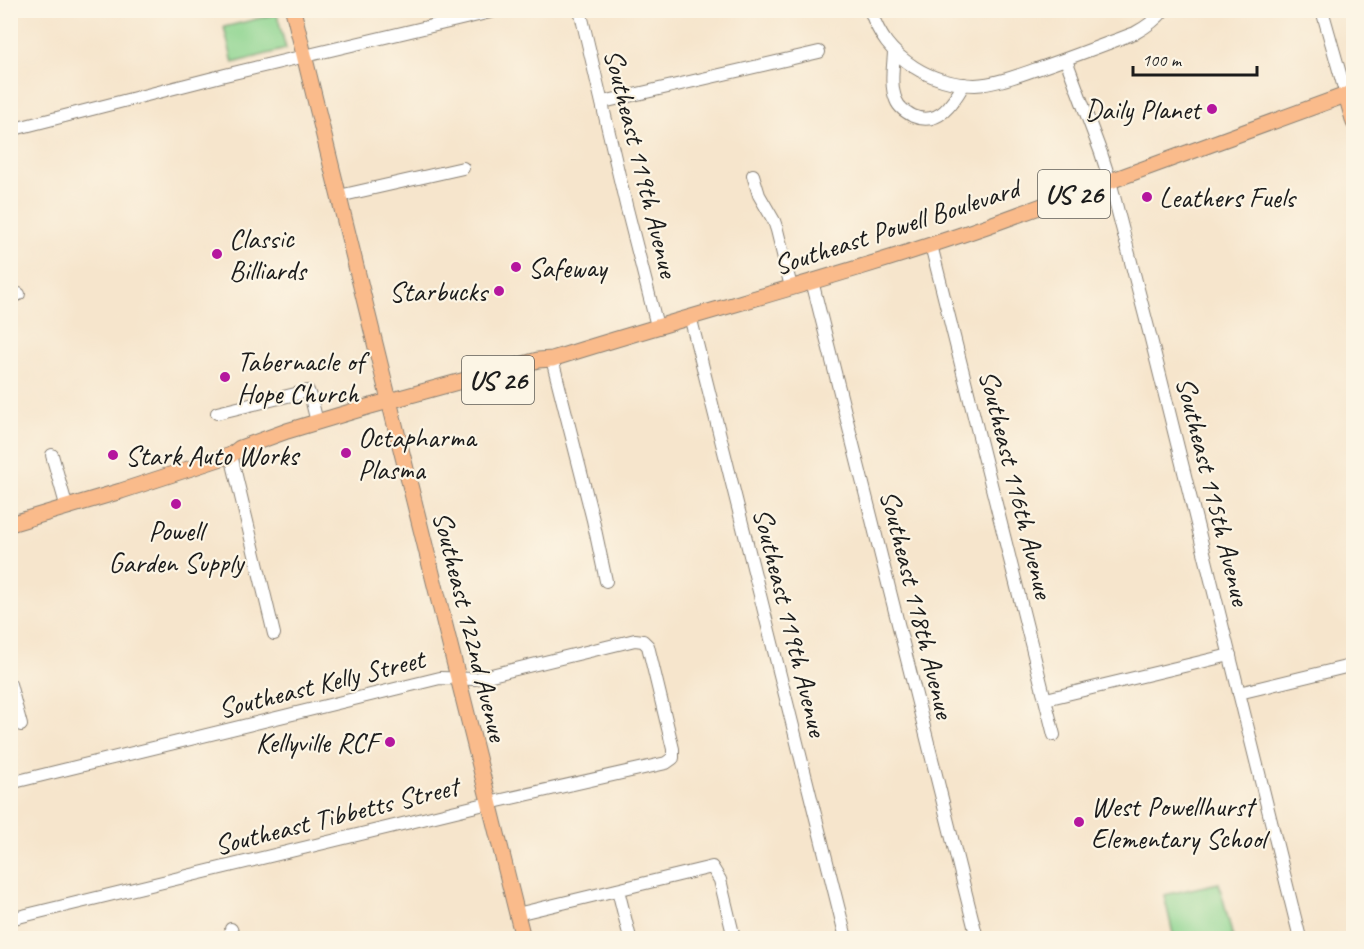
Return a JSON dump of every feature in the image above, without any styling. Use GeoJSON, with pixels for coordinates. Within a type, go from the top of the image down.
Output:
{"type":"FeatureCollection","features":[{"type":"Feature","properties":{"kind":"main road","name":"Southeast 122nd Avenue"},"geometry":{"type":"LineString","coordinates":[[293,10],[523,939]]}},
{"type":"Feature","properties":{"kind":"main road"},"geometry":{"type":"LineString","coordinates":[[1350,93],[1353,123]]}},
{"type":"Feature","properties":{"kind":"main road","name":"Southeast Powell Boulevard"},"geometry":{"type":"LineString","coordinates":[[10,524],[231,455],[243,455],[538,360],[552,359],[931,245],[1350,93]]}},
{"type":"Feature","properties":{"kind":"main road","name":"Southeast Powell Boulevard"},"geometry":{"type":"LineString","coordinates":[[231,455],[240,448],[317,422],[390,406]]}},
{"type":"Feature","properties":{"kind":"street"},"geometry":{"type":"LineString","coordinates":[[10,130],[304,56],[500,10]]}},
{"type":"Feature","properties":{"kind":"street","name":"Southeast 119th Avenue"},"geometry":{"type":"LineString","coordinates":[[580,10],[657,326]]}},
{"type":"Feature","properties":{"kind":"street"},"geometry":{"type":"LineString","coordinates":[[870,10],[874,22],[894,53],[923,73],[944,81],[964,84],[1003,81],[1066,60],[1136,33],[1164,10]]}},
{"type":"Feature","properties":{"kind":"street"},"geometry":{"type":"LineString","coordinates":[[1322,10],[1350,93]]}},
{"type":"Feature","properties":{"kind":"street"},"geometry":{"type":"LineString","coordinates":[[603,102],[819,52]]}},
{"type":"Feature","properties":{"kind":"street"},"geometry":{"type":"LineString","coordinates":[[894,53],[892,84],[895,100],[903,111],[917,117],[931,118],[945,111],[964,84]]}},
{"type":"Feature","properties":{"kind":"street","name":"Southeast 115th Avenue"},"geometry":{"type":"LineString","coordinates":[[1066,60],[1110,181],[1300,939]]}},
{"type":"Feature","properties":{"kind":"street"},"geometry":{"type":"LineString","coordinates":[[339,196],[463,168]]}},
{"type":"Feature","properties":{"kind":"street"},"geometry":{"type":"LineString","coordinates":[[753,175],[759,195],[774,221],[791,287]]}},
{"type":"Feature","properties":{"kind":"street","name":"Southeast 116th Avenue"},"geometry":{"type":"LineString","coordinates":[[931,245],[1054,735]]}},
{"type":"Feature","properties":{"kind":"street","name":"Southeast 118th Avenue"},"geometry":{"type":"LineString","coordinates":[[812,281],[977,939]]}},
{"type":"Feature","properties":{"kind":"street","name":"Southeast 119th Avenue"},"geometry":{"type":"LineString","coordinates":[[690,316],[846,939]]}},
{"type":"Feature","properties":{"kind":"street"},"geometry":{"type":"LineString","coordinates":[[552,359],[593,520],[606,582]]}},
{"type":"Feature","properties":{"kind":"street"},"geometry":{"type":"LineString","coordinates":[[217,413],[308,391],[317,422]]}},
{"type":"Feature","properties":{"kind":"street"},"geometry":{"type":"LineString","coordinates":[[52,455],[67,507]]}},
{"type":"Feature","properties":{"kind":"street"},"geometry":{"type":"LineString","coordinates":[[231,455],[274,634]]}},
{"type":"Feature","properties":{"kind":"street","name":"Southeast Kelly Street"},"geometry":{"type":"LineString","coordinates":[[10,783],[440,678],[475,679],[636,640],[643,641],[648,646],[673,749],[673,758]]}},
{"type":"Feature","properties":{"kind":"street"},"geometry":{"type":"LineString","coordinates":[[1046,699],[1230,655]]}},
{"type":"Feature","properties":{"kind":"street"},"geometry":{"type":"LineString","coordinates":[[1239,693],[1353,665]]}},
{"type":"Feature","properties":{"kind":"street"},"geometry":{"type":"LineString","coordinates":[[10,684],[21,725]]}},
{"type":"Feature","properties":{"kind":"street","name":"Southeast Tibbetts Street"},"geometry":{"type":"LineString","coordinates":[[10,919],[489,803],[666,763],[673,758]]}},
{"type":"Feature","properties":{"kind":"street"},"geometry":{"type":"LineString","coordinates":[[517,914],[712,867],[720,880],[734,939]]}},
{"type":"Feature","properties":{"kind":"street"},"geometry":{"type":"LineString","coordinates":[[618,890],[630,939]]}},
{"type":"Feature","properties":{"kind":"green space"},"geometry":{"type":"Polygon","coordinates":[[[277,14],[286,49],[233,63],[224,27],[277,14]]]}},
{"type":"Feature","properties":{"kind":"green space"},"geometry":{"type":"Polygon","coordinates":[[[1219,883],[1233,938],[1174,938],[1164,895],[1219,883]]]}},
{"type":"Feature","properties":{"kind":"place","name":"Daily Planet"},"geometry":{"type":"Point","coordinates":[1212,109]}},
{"type":"Feature","properties":{"kind":"place","name":"Leathers Fuels"},"geometry":{"type":"Point","coordinates":[1147,197]}},
{"type":"Feature","properties":{"kind":"place","name":"Classic Billiards"},"geometry":{"type":"Point","coordinates":[217,254]}},
{"type":"Feature","properties":{"kind":"place","name":"Safeway"},"geometry":{"type":"Point","coordinates":[516,267]}},
{"type":"Feature","properties":{"kind":"place","name":"Starbucks"},"geometry":{"type":"Point","coordinates":[499,291]}},
{"type":"Feature","properties":{"kind":"place","name":"Tabernacle of Hope Church"},"geometry":{"type":"Point","coordinates":[225,377]}},
{"type":"Feature","properties":{"kind":"place","name":"Octapharma Plasma"},"geometry":{"type":"Point","coordinates":[346,453]}},
{"type":"Feature","properties":{"kind":"place","name":"Stark Auto Works"},"geometry":{"type":"Point","coordinates":[113,455]}},
{"type":"Feature","properties":{"kind":"place","name":"Powell Garden Supply"},"geometry":{"type":"Point","coordinates":[176,504]}},
{"type":"Feature","properties":{"kind":"place","name":"Kellyville RCF"},"geometry":{"type":"Point","coordinates":[390,742]}},
{"type":"Feature","properties":{"kind":"place","name":"West Powellhurst Elementary School"},"geometry":{"type":"Point","coordinates":[1079,822]}}]}
